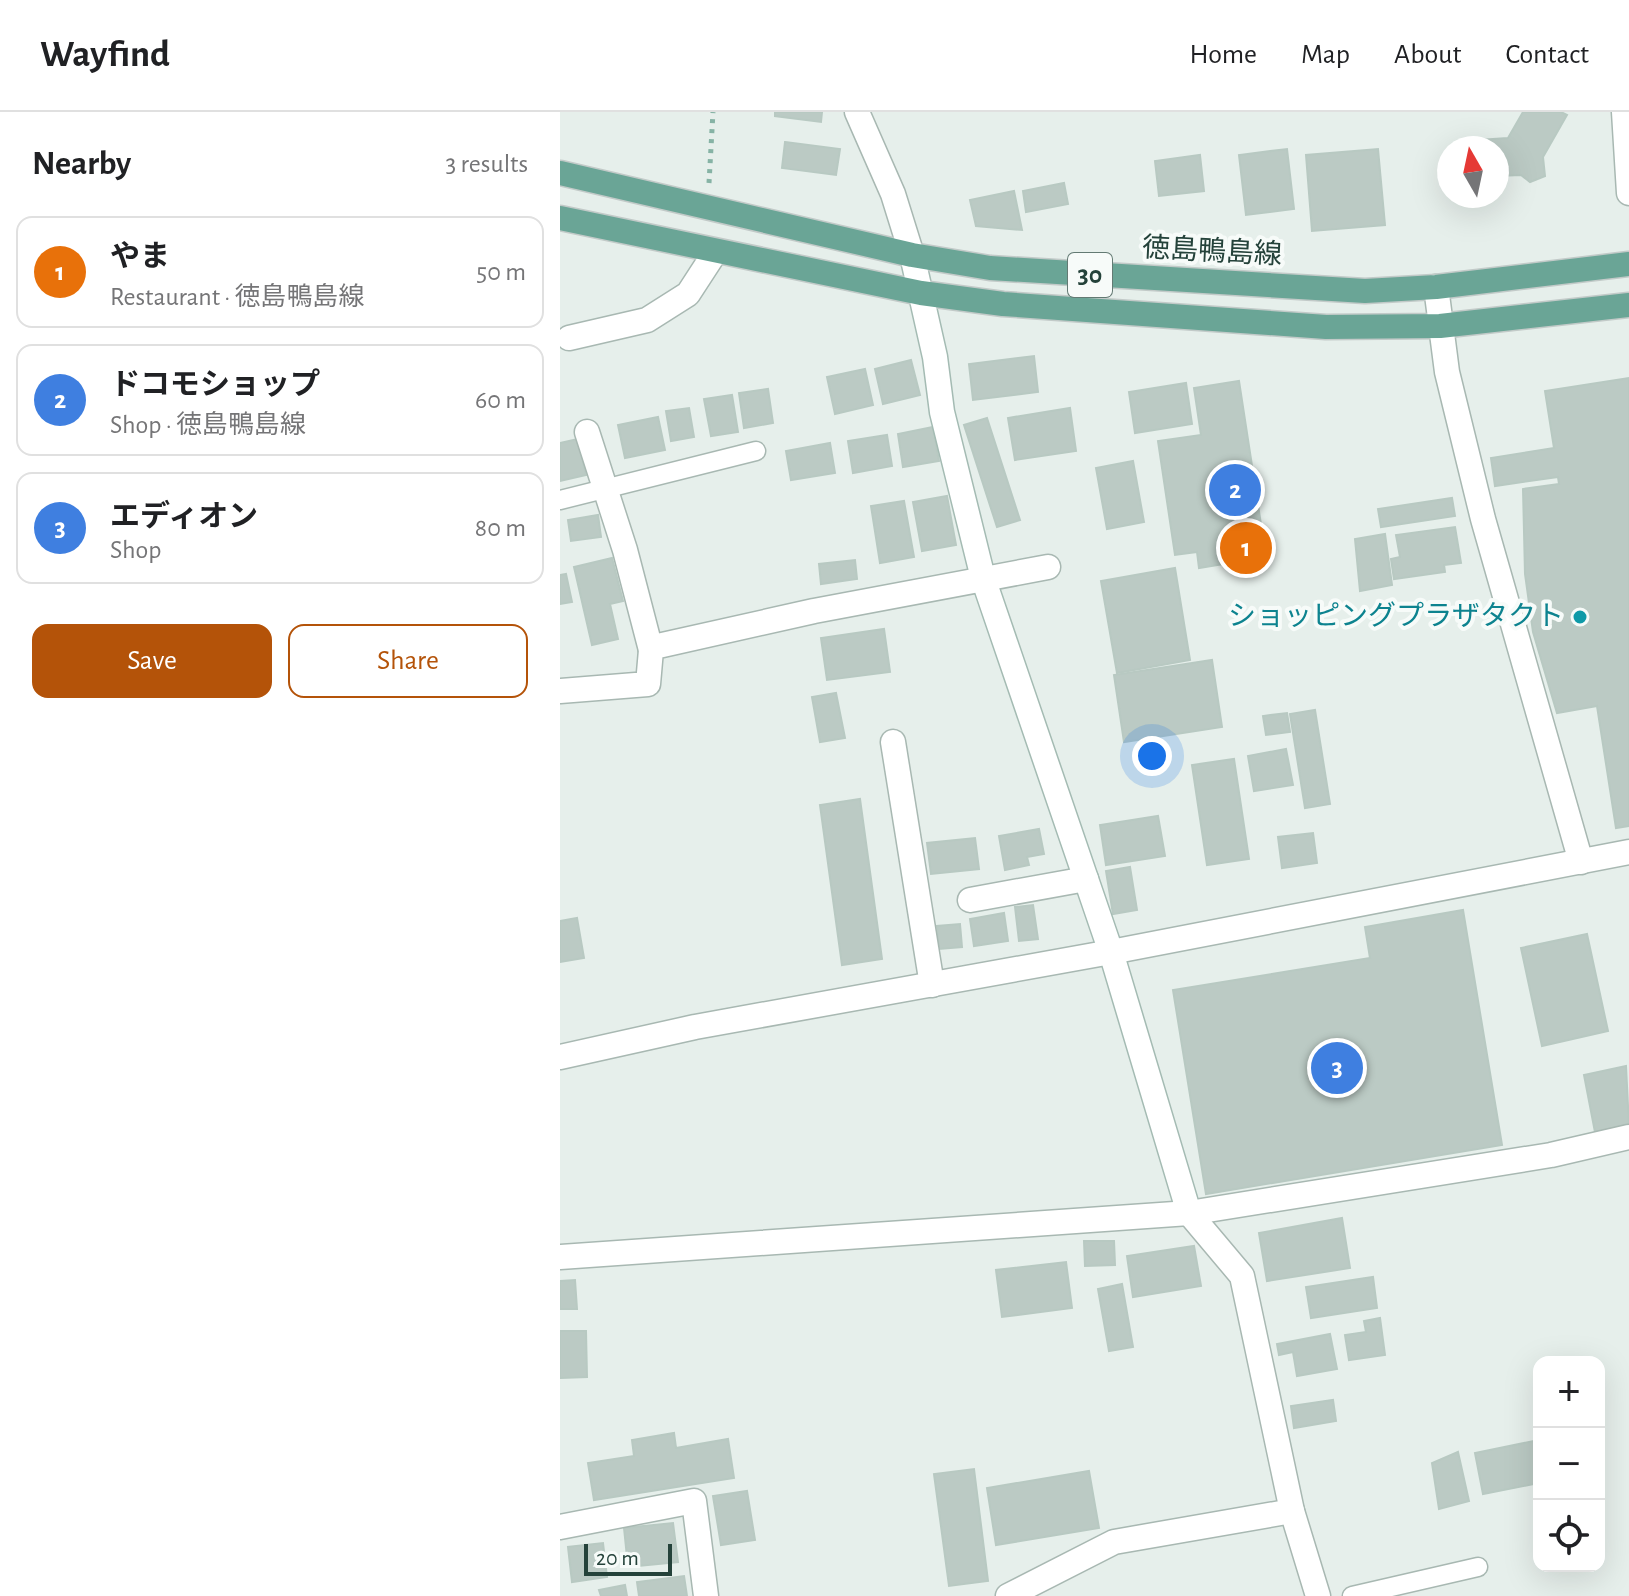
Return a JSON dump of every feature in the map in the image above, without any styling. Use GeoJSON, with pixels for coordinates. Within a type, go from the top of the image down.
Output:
{"type":"FeatureCollection","features":[{"type":"Feature","properties":{"kind":"main road","name":"徳島鴨島線"},"geometry":{"type":"LineString","coordinates":[[560,173],[912,255],[990,268],[1365,291],[1436,287],[1629,264]]}},
{"type":"Feature","properties":{"kind":"main road","name":"30"},"geometry":{"type":"LineString","coordinates":[[560,218],[921,293],[1003,304],[1326,327],[1440,326],[1629,305]]}},
{"type":"Feature","properties":{"kind":"street"},"geometry":{"type":"LineString","coordinates":[[857,112],[893,194],[912,255],[935,357],[942,412],[983,578],[1111,952],[1189,1213],[1242,1276],[1292,1511],[1318,1596]]}},
{"type":"Feature","properties":{"kind":"street"},"geometry":{"type":"LineString","coordinates":[[1624,112],[1629,193]]}},
{"type":"Feature","properties":{"kind":"street"},"geometry":{"type":"LineString","coordinates":[[569,338],[647,320],[688,294],[716,251]]}},
{"type":"Feature","properties":{"kind":"street"},"geometry":{"type":"LineString","coordinates":[[1436,287],[1447,372],[1483,519],[1581,862]]}},
{"type":"Feature","properties":{"kind":"street"},"geometry":{"type":"LineString","coordinates":[[560,691],[648,684],[651,650],[587,432]]}},
{"type":"Feature","properties":{"kind":"street"},"geometry":{"type":"LineString","coordinates":[[651,650],[814,611],[1048,567]]}},
{"type":"Feature","properties":{"kind":"street"},"geometry":{"type":"LineString","coordinates":[[893,742],[932,985]]}},
{"type":"Feature","properties":{"kind":"street"},"geometry":{"type":"LineString","coordinates":[[560,1057],[695,1027],[1111,952],[1629,852]]}},
{"type":"Feature","properties":{"kind":"street"},"geometry":{"type":"LineString","coordinates":[[970,900],[1086,879]]}},
{"type":"Feature","properties":{"kind":"street"},"geometry":{"type":"LineString","coordinates":[[560,1257],[1189,1213],[1551,1155],[1629,1137]]}},
{"type":"Feature","properties":{"kind":"street"},"geometry":{"type":"LineString","coordinates":[[560,1527],[694,1501],[706,1596]]}},
{"type":"Feature","properties":{"kind":"street"},"geometry":{"type":"LineString","coordinates":[[1008,1596],[1114,1542],[1292,1511]]}},
{"type":"Feature","properties":{"kind":"lane"},"geometry":{"type":"LineString","coordinates":[[560,500],[756,451]]}},
{"type":"Feature","properties":{"kind":"lane"},"geometry":{"type":"LineString","coordinates":[[1352,1596],[1478,1567]]}},
{"type":"Feature","properties":{"kind":"path"},"geometry":{"type":"LineString","coordinates":[[705,205],[710,177],[713,112]]}},
{"type":"Feature","properties":{"kind":"building"},"geometry":{"type":"Polygon","coordinates":[[[775,112],[822,112],[821,122],[775,116],[775,112]]]}},
{"type":"Feature","properties":{"kind":"building"},"geometry":{"type":"Polygon","coordinates":[[[1523,112],[1561,112],[1567,115],[1543,157],[1545,176],[1530,182],[1521,175],[1509,176],[1509,136],[1523,112]]]}},
{"type":"Feature","properties":{"kind":"building"},"geometry":{"type":"Polygon","coordinates":[[[785,142],[840,149],[836,175],[782,168],[785,142]]]}},
{"type":"Feature","properties":{"kind":"building"},"geometry":{"type":"Polygon","coordinates":[[[1287,149],[1294,209],[1246,215],[1239,155],[1287,149]]]}},
{"type":"Feature","properties":{"kind":"building"},"geometry":{"type":"Polygon","coordinates":[[[1378,149],[1385,225],[1312,231],[1306,155],[1378,149]]]}},
{"type":"Feature","properties":{"kind":"building"},"geometry":{"type":"Polygon","coordinates":[[[1200,155],[1204,191],[1159,196],[1155,161],[1200,155]]]}},
{"type":"Feature","properties":{"kind":"building"},"geometry":{"type":"Polygon","coordinates":[[[1064,183],[1068,204],[1026,212],[1023,191],[1064,183]]]}},
{"type":"Feature","properties":{"kind":"building"},"geometry":{"type":"Polygon","coordinates":[[[1014,191],[1022,230],[976,226],[970,200],[1014,191]]]}},
{"type":"Feature","properties":{"kind":"building"},"geometry":{"type":"Polygon","coordinates":[[[1034,356],[1038,392],[973,400],[969,364],[1034,356]]]}},
{"type":"Feature","properties":{"kind":"building"},"geometry":{"type":"Polygon","coordinates":[[[911,360],[920,395],[883,404],[875,369],[911,360]]]}},
{"type":"Feature","properties":{"kind":"building"},"geometry":{"type":"Polygon","coordinates":[[[865,369],[873,405],[835,414],[827,377],[865,369]]]}},
{"type":"Feature","properties":{"kind":"building","name":"ショッピングプラザタクト"},"geometry":{"type":"Polygon","coordinates":[[[1629,378],[1629,826],[1616,828],[1597,706],[1557,713],[1533,632],[1525,574],[1523,489],[1559,484],[1558,477],[1495,486],[1491,458],[1554,448],[1545,391],[1629,378]]]}},
{"type":"Feature","properties":{"kind":"building"},"geometry":{"type":"Polygon","coordinates":[[[1239,381],[1266,557],[1199,568],[1197,552],[1175,555],[1158,441],[1201,435],[1194,388],[1239,381]]]}},
{"type":"Feature","properties":{"kind":"building"},"geometry":{"type":"Polygon","coordinates":[[[1186,383],[1192,424],[1135,433],[1129,392],[1186,383]]]}},
{"type":"Feature","properties":{"kind":"building"},"geometry":{"type":"Polygon","coordinates":[[[768,389],[773,423],[744,428],[739,393],[768,389]]]}},
{"type":"Feature","properties":{"kind":"building"},"geometry":{"type":"Polygon","coordinates":[[[732,395],[738,432],[711,436],[704,399],[732,395]]]}},
{"type":"Feature","properties":{"kind":"building"},"geometry":{"type":"Polygon","coordinates":[[[689,408],[694,437],[671,441],[666,411],[689,408]]]}},
{"type":"Feature","properties":{"kind":"building"},"geometry":{"type":"Polygon","coordinates":[[[1070,408],[1076,451],[1015,460],[1008,418],[1070,408]]]}},
{"type":"Feature","properties":{"kind":"building"},"geometry":{"type":"Polygon","coordinates":[[[658,417],[665,450],[625,458],[618,425],[658,417]]]}},
{"type":"Feature","properties":{"kind":"building"},"geometry":{"type":"Polygon","coordinates":[[[987,418],[1020,520],[997,527],[964,425],[987,418]]]}},
{"type":"Feature","properties":{"kind":"building"},"geometry":{"type":"Polygon","coordinates":[[[933,427],[939,461],[903,467],[898,434],[933,427]]]}},
{"type":"Feature","properties":{"kind":"building"},"geometry":{"type":"Polygon","coordinates":[[[887,435],[892,466],[853,473],[848,441],[887,435]]]}},
{"type":"Feature","properties":{"kind":"building"},"geometry":{"type":"Polygon","coordinates":[[[578,439],[586,475],[560,481],[560,443],[578,439]]]}},
{"type":"Feature","properties":{"kind":"building"},"geometry":{"type":"Polygon","coordinates":[[[830,443],[835,473],[791,480],[786,451],[830,443]]]}},
{"type":"Feature","properties":{"kind":"building"},"geometry":{"type":"Polygon","coordinates":[[[1133,461],[1144,522],[1107,529],[1096,468],[1133,461]]]}},
{"type":"Feature","properties":{"kind":"building"},"geometry":{"type":"Polygon","coordinates":[[[947,496],[956,545],[922,551],[913,502],[947,496]]]}},
{"type":"Feature","properties":{"kind":"building"},"geometry":{"type":"Polygon","coordinates":[[[1452,498],[1455,516],[1381,527],[1378,509],[1452,498]]]}},
{"type":"Feature","properties":{"kind":"building"},"geometry":{"type":"Polygon","coordinates":[[[904,501],[914,557],[880,563],[871,506],[904,501]]]}},
{"type":"Feature","properties":{"kind":"building"},"geometry":{"type":"Polygon","coordinates":[[[598,515],[601,537],[571,541],[568,520],[598,515]]]}},
{"type":"Feature","properties":{"kind":"building"},"geometry":{"type":"Polygon","coordinates":[[[1455,527],[1461,563],[1444,565],[1445,572],[1394,579],[1391,559],[1400,557],[1396,535],[1455,527]]]}},
{"type":"Feature","properties":{"kind":"building"},"geometry":{"type":"Polygon","coordinates":[[[1385,534],[1392,585],[1360,591],[1355,539],[1385,534]]]}},
{"type":"Feature","properties":{"kind":"building"},"geometry":{"type":"Polygon","coordinates":[[[612,558],[623,601],[610,604],[618,639],[592,645],[574,567],[612,558]]]}},
{"type":"Feature","properties":{"kind":"building"},"geometry":{"type":"Polygon","coordinates":[[[855,560],[857,579],[821,584],[819,564],[855,560]]]}},
{"type":"Feature","properties":{"kind":"building"},"geometry":{"type":"Polygon","coordinates":[[[1175,568],[1190,660],[1117,673],[1101,581],[1175,568]]]}},
{"type":"Feature","properties":{"kind":"building"},"geometry":{"type":"Polygon","coordinates":[[[566,574],[572,602],[560,604],[560,575],[566,574]]]}},
{"type":"Feature","properties":{"kind":"building"},"geometry":{"type":"Polygon","coordinates":[[[884,629],[890,672],[827,680],[821,638],[884,629]]]}},
{"type":"Feature","properties":{"kind":"building"},"geometry":{"type":"Polygon","coordinates":[[[1212,660],[1222,727],[1124,742],[1114,675],[1212,660]]]}},
{"type":"Feature","properties":{"kind":"building"},"geometry":{"type":"Polygon","coordinates":[[[836,693],[845,738],[820,742],[812,697],[836,693]]]}},
{"type":"Feature","properties":{"kind":"building"},"geometry":{"type":"Polygon","coordinates":[[[1315,710],[1330,804],[1305,808],[1290,714],[1315,710]]]}},
{"type":"Feature","properties":{"kind":"building"},"geometry":{"type":"Polygon","coordinates":[[[1287,713],[1290,732],[1266,735],[1263,716],[1287,713]]]}},
{"type":"Feature","properties":{"kind":"building"},"geometry":{"type":"Polygon","coordinates":[[[1286,749],[1293,785],[1254,791],[1248,756],[1286,749]]]}},
{"type":"Feature","properties":{"kind":"building"},"geometry":{"type":"Polygon","coordinates":[[[1234,759],[1249,859],[1207,865],[1192,765],[1234,759]]]}},
{"type":"Feature","properties":{"kind":"building"},"geometry":{"type":"Polygon","coordinates":[[[860,799],[882,959],[842,965],[820,805],[860,799]]]}},
{"type":"Feature","properties":{"kind":"building"},"geometry":{"type":"Polygon","coordinates":[[[1158,816],[1165,856],[1106,865],[1100,825],[1158,816]]]}},
{"type":"Feature","properties":{"kind":"building"},"geometry":{"type":"Polygon","coordinates":[[[1039,829],[1044,854],[1027,857],[1029,865],[1005,870],[999,836],[1039,829]]]}},
{"type":"Feature","properties":{"kind":"building"},"geometry":{"type":"Polygon","coordinates":[[[1313,833],[1317,863],[1282,868],[1278,837],[1313,833]]]}},
{"type":"Feature","properties":{"kind":"building"},"geometry":{"type":"Polygon","coordinates":[[[975,838],[979,869],[931,874],[927,843],[975,838]]]}},
{"type":"Feature","properties":{"kind":"building"},"geometry":{"type":"Polygon","coordinates":[[[1130,867],[1137,910],[1113,914],[1106,871],[1130,867]]]}},
{"type":"Feature","properties":{"kind":"building"},"geometry":{"type":"Polygon","coordinates":[[[1033,905],[1038,939],[1019,941],[1015,907],[1033,905]]]}},
{"type":"Feature","properties":{"kind":"building"},"geometry":{"type":"Polygon","coordinates":[[[1463,910],[1502,1145],[1206,1194],[1173,990],[1370,958],[1365,927],[1463,910]]]}},
{"type":"Feature","properties":{"kind":"building"},"geometry":{"type":"Polygon","coordinates":[[[1004,913],[1008,941],[974,946],[970,919],[1004,913]]]}},
{"type":"Feature","properties":{"kind":"building"},"geometry":{"type":"Polygon","coordinates":[[[577,918],[584,958],[560,962],[560,921],[577,918]]]}},
{"type":"Feature","properties":{"kind":"building"},"geometry":{"type":"Polygon","coordinates":[[[960,924],[962,947],[939,949],[937,926],[960,924]]]}},
{"type":"Feature","properties":{"kind":"building"},"geometry":{"type":"Polygon","coordinates":[[[1587,934],[1608,1031],[1542,1046],[1521,948],[1587,934]]]}},
{"type":"Feature","properties":{"kind":"building"},"geometry":{"type":"Polygon","coordinates":[[[1626,1066],[1629,1126],[1595,1132],[1584,1075],[1626,1066]]]}},
{"type":"Feature","properties":{"kind":"building"},"geometry":{"type":"Polygon","coordinates":[[[1342,1218],[1350,1268],[1267,1281],[1259,1233],[1342,1218]]]}},
{"type":"Feature","properties":{"kind":"building"},"geometry":{"type":"Polygon","coordinates":[[[1084,1241],[1114,1241],[1115,1265],[1085,1266],[1084,1241]]]}},
{"type":"Feature","properties":{"kind":"building"},"geometry":{"type":"Polygon","coordinates":[[[1194,1246],[1201,1286],[1133,1297],[1127,1256],[1194,1246]]]}},
{"type":"Feature","properties":{"kind":"building"},"geometry":{"type":"Polygon","coordinates":[[[1066,1262],[1072,1308],[1002,1317],[996,1270],[1066,1262]]]}},
{"type":"Feature","properties":{"kind":"building"},"geometry":{"type":"Polygon","coordinates":[[[1373,1277],[1377,1308],[1311,1318],[1306,1287],[1373,1277]]]}},
{"type":"Feature","properties":{"kind":"building"},"geometry":{"type":"Polygon","coordinates":[[[575,1280],[577,1309],[560,1309],[560,1281],[575,1280]]]}},
{"type":"Feature","properties":{"kind":"building"},"geometry":{"type":"Polygon","coordinates":[[[1122,1284],[1133,1347],[1109,1351],[1098,1289],[1122,1284]]]}},
{"type":"Feature","properties":{"kind":"building"},"geometry":{"type":"Polygon","coordinates":[[[1380,1318],[1385,1355],[1349,1360],[1345,1335],[1366,1332],[1364,1321],[1380,1318]]]}},
{"type":"Feature","properties":{"kind":"building"},"geometry":{"type":"Polygon","coordinates":[[[560,1331],[586,1331],[587,1377],[560,1378],[560,1331]]]}},
{"type":"Feature","properties":{"kind":"building"},"geometry":{"type":"Polygon","coordinates":[[[1330,1334],[1337,1369],[1297,1376],[1293,1352],[1279,1355],[1277,1344],[1330,1334]]]}},
{"type":"Feature","properties":{"kind":"building"},"geometry":{"type":"Polygon","coordinates":[[[1333,1400],[1336,1421],[1294,1428],[1291,1406],[1333,1400]]]}},
{"type":"Feature","properties":{"kind":"building"},"geometry":{"type":"Polygon","coordinates":[[[674,1433],[676,1448],[728,1439],[734,1478],[594,1500],[588,1463],[634,1456],[632,1440],[674,1433]]]}},
{"type":"Feature","properties":{"kind":"building"},"geometry":{"type":"Polygon","coordinates":[[[1533,1441],[1533,1484],[1483,1494],[1475,1453],[1533,1441]]]}},
{"type":"Feature","properties":{"kind":"building"},"geometry":{"type":"Polygon","coordinates":[[[1458,1452],[1469,1501],[1439,1509],[1432,1463],[1458,1452]]]}},
{"type":"Feature","properties":{"kind":"building"},"geometry":{"type":"Polygon","coordinates":[[[974,1469],[988,1581],[949,1586],[934,1474],[974,1469]]]}},
{"type":"Feature","properties":{"kind":"building"},"geometry":{"type":"Polygon","coordinates":[[[1089,1471],[1099,1528],[996,1545],[987,1488],[1089,1471]]]}},
{"type":"Feature","properties":{"kind":"building"},"geometry":{"type":"Polygon","coordinates":[[[747,1491],[755,1540],[721,1545],[713,1496],[747,1491]]]}},
{"type":"Feature","properties":{"kind":"building"},"geometry":{"type":"Polygon","coordinates":[[[673,1523],[678,1562],[628,1567],[624,1528],[673,1523]]]}},
{"type":"Feature","properties":{"kind":"building"},"geometry":{"type":"Polygon","coordinates":[[[603,1543],[607,1577],[572,1582],[568,1547],[603,1543]]]}},
{"type":"Feature","properties":{"kind":"building"},"geometry":{"type":"Polygon","coordinates":[[[684,1576],[687,1596],[639,1596],[637,1582],[684,1576]]]}},
{"type":"Feature","properties":{"kind":"building"},"geometry":{"type":"Polygon","coordinates":[[[625,1585],[627,1596],[601,1596],[599,1590],[625,1585]]]}},
{"type":"Feature","properties":{"kind":"place","name":"ドコモショップ"},"geometry":{"type":"Point","coordinates":[1235,490]}},
{"type":"Feature","properties":{"kind":"place","name":"やま"},"geometry":{"type":"Point","coordinates":[1246,548]}},
{"type":"Feature","properties":{"kind":"place","name":"ショッピングプラザタクト"},"geometry":{"type":"Point","coordinates":[1580,617]}},
{"type":"Feature","properties":{"kind":"place","name":"エディオン"},"geometry":{"type":"Point","coordinates":[1337,1068]}}]}
